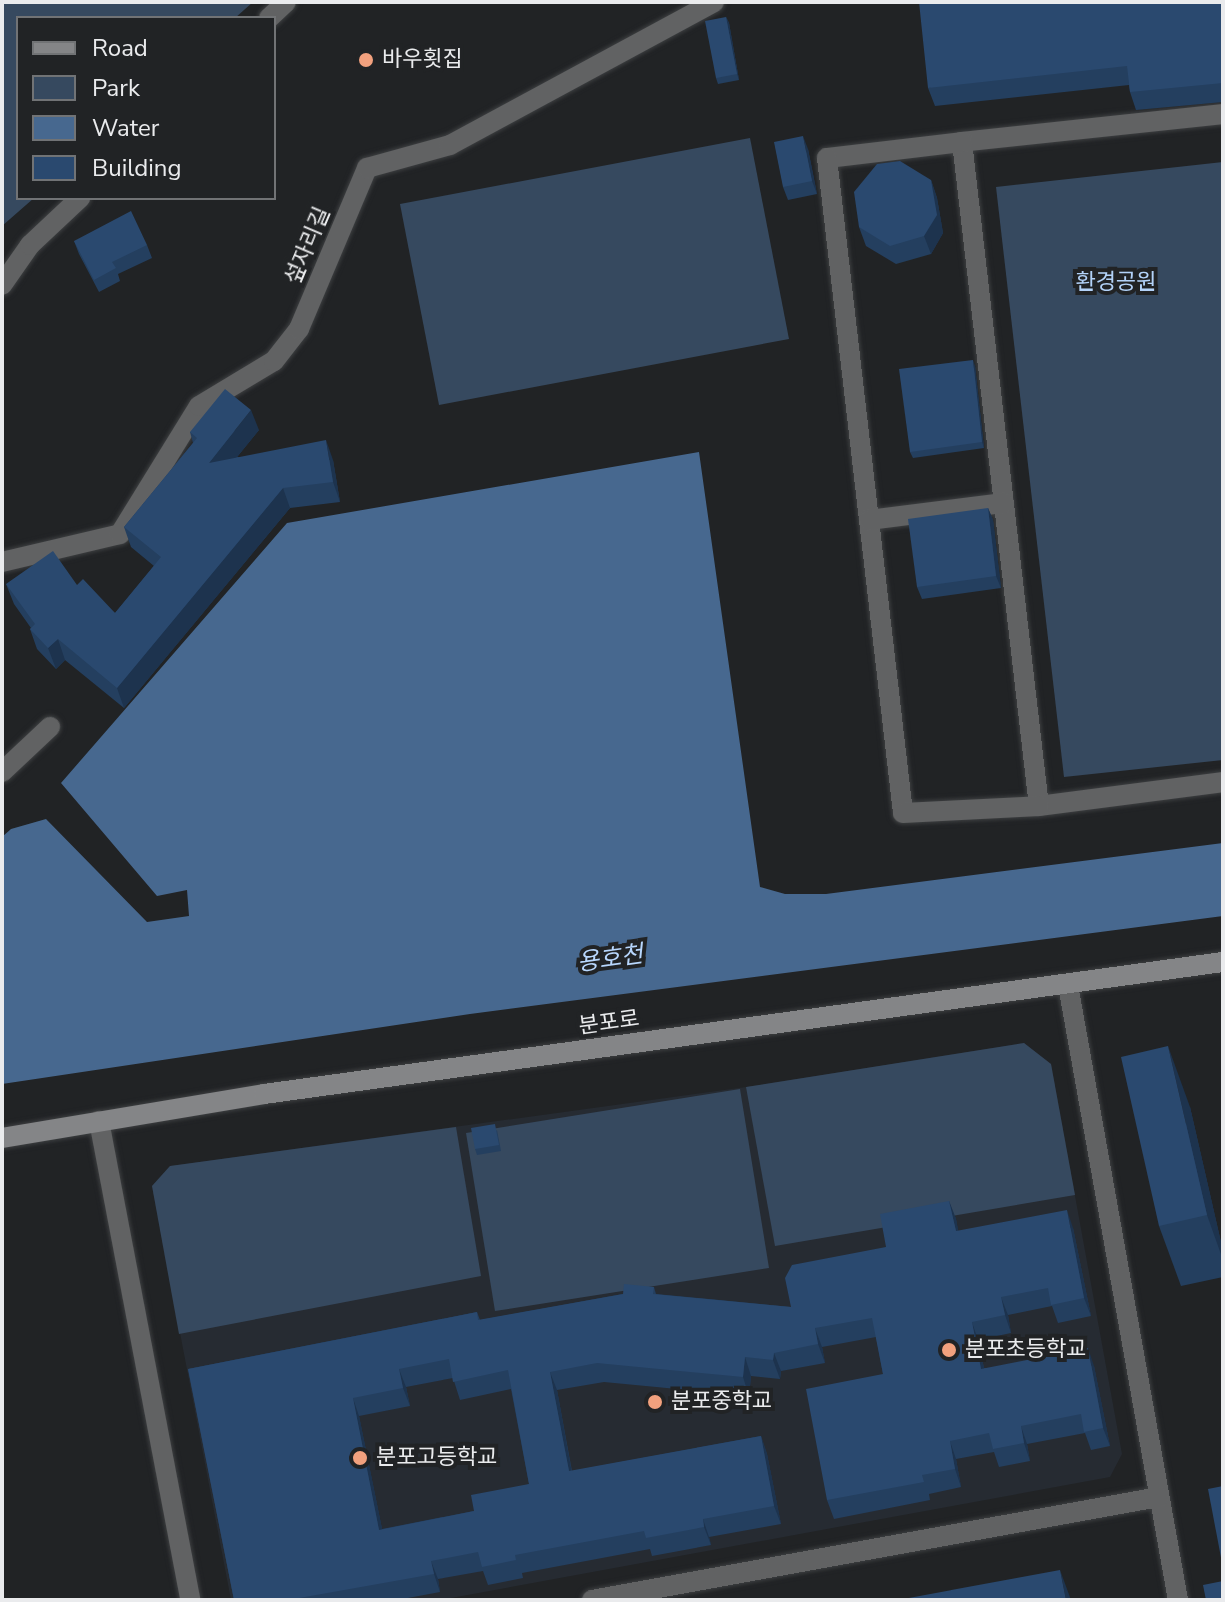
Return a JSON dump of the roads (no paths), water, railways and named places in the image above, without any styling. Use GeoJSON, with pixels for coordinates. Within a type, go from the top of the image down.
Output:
{"type":"FeatureCollection","features":[{"type":"Feature","properties":{"kind":"main road","name":"분포로"},"geometry":{"type":"LineString","coordinates":[[2,1138],[99,1121],[1223,962]]}},
{"type":"Feature","properties":{"kind":"street"},"geometry":{"type":"LineString","coordinates":[[271,16],[286,2]]}},
{"type":"Feature","properties":{"kind":"street","name":"섶자리길"},"geometry":{"type":"LineString","coordinates":[[2,562],[120,534],[199,406],[274,361],[299,329],[367,168],[450,145],[714,2]]}},
{"type":"Feature","properties":{"kind":"street"},"geometry":{"type":"LineString","coordinates":[[1223,114],[827,158],[903,813],[1039,806],[1223,782]]}},
{"type":"Feature","properties":{"kind":"street"},"geometry":{"type":"LineString","coordinates":[[962,142],[1039,806]]}},
{"type":"Feature","properties":{"kind":"street"},"geometry":{"type":"LineString","coordinates":[[2,285],[30,245],[78,200]]}},
{"type":"Feature","properties":{"kind":"street"},"geometry":{"type":"LineString","coordinates":[[869,520],[1004,503]]}},
{"type":"Feature","properties":{"kind":"street"},"geometry":{"type":"LineString","coordinates":[[2,772],[50,727]]}},
{"type":"Feature","properties":{"kind":"street"},"geometry":{"type":"LineString","coordinates":[[1068,985],[1178,1600]]}},
{"type":"Feature","properties":{"kind":"street"},"geometry":{"type":"LineString","coordinates":[[99,1121],[190,1600]]}},
{"type":"Feature","properties":{"kind":"street"},"geometry":{"type":"LineString","coordinates":[[592,1600],[1159,1497]]}},
{"type":"Feature","properties":{"kind":"water","name":"용호천"},"geometry":{"type":"Polygon","coordinates":[[[699,452],[760,887],[785,894],[826,894],[1223,843],[1223,916],[470,1014],[2,1084],[2,837],[11,829],[46,819],[147,922],[189,916],[187,890],[157,896],[61,783],[287,523],[699,452]]]}},
{"type":"Feature","properties":{"kind":"place","name":"바우횟집"},"geometry":{"type":"Point","coordinates":[366,60]}},
{"type":"Feature","properties":{"kind":"place","name":"분포초등학교"},"geometry":{"type":"Point","coordinates":[949,1350]}},
{"type":"Feature","properties":{"kind":"place","name":"분포중학교"},"geometry":{"type":"Point","coordinates":[655,1402]}},
{"type":"Feature","properties":{"kind":"place","name":"분포고등학교"},"geometry":{"type":"Point","coordinates":[360,1458]}},
{"type":"Feature","properties":{"kind":"park label","name":"환경공원"},"geometry":{"type":"Point","coordinates":[1116,283]}}]}
